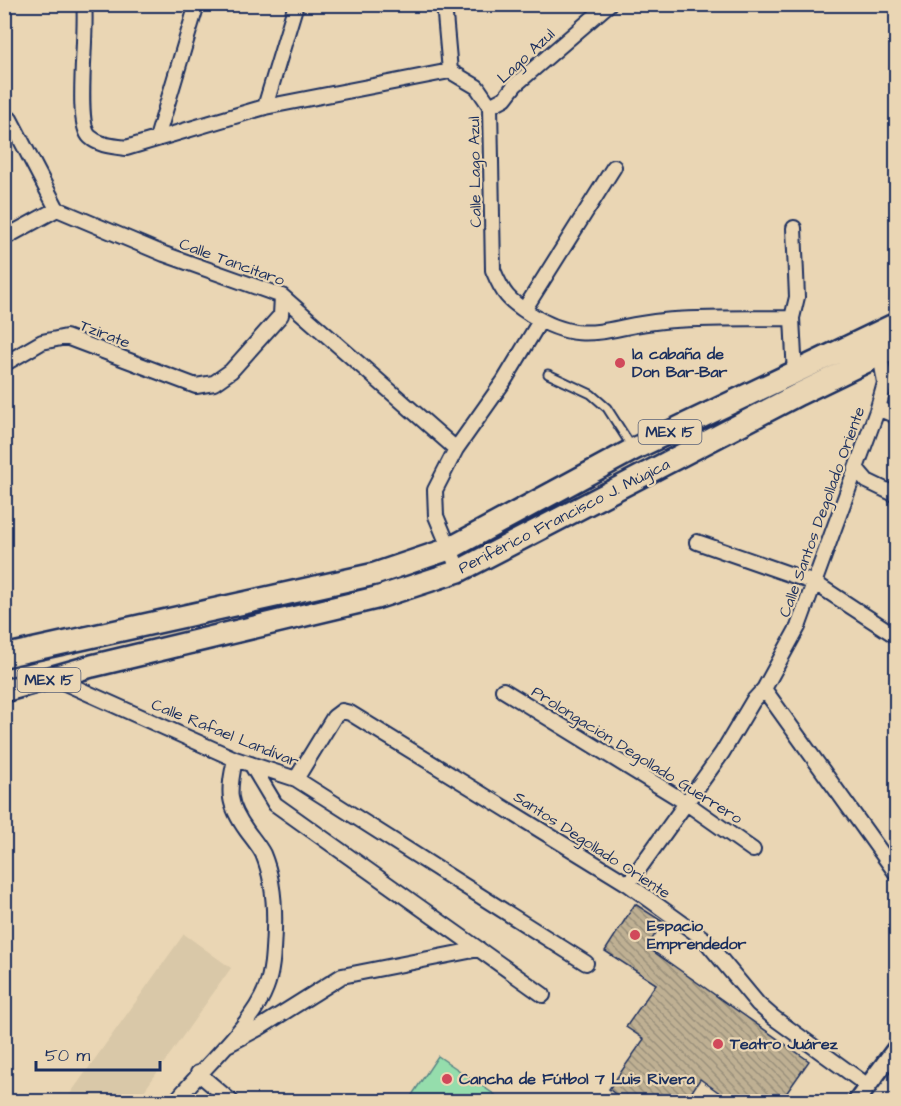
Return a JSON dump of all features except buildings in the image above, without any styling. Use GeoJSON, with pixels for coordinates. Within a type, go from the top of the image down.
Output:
{"type":"FeatureCollection","features":[{"type":"Feature","properties":{"kind":"main road","name":"Periférico Francisco J. Múgica"},"geometry":{"type":"LineString","coordinates":[[4,656],[375,574],[449,549],[634,449],[795,375],[897,324]]}},
{"type":"Feature","properties":{"kind":"main road","name":"Periférico Francisco J. Múgica"},"geometry":{"type":"LineString","coordinates":[[4,691],[92,666],[376,598],[459,571],[889,350]]}},
{"type":"Feature","properties":{"kind":"street"},"geometry":{"type":"LineString","coordinates":[[84,4],[86,44],[82,103],[87,132],[90,137],[105,145],[126,148],[265,107],[450,71],[444,4]]}},
{"type":"Feature","properties":{"kind":"street"},"geometry":{"type":"LineString","coordinates":[[157,138],[197,4]]}},
{"type":"Feature","properties":{"kind":"street"},"geometry":{"type":"LineString","coordinates":[[265,107],[296,4]]}},
{"type":"Feature","properties":{"kind":"street","name":"Lago Azul"},"geometry":{"type":"LineString","coordinates":[[490,106],[505,98],[515,85],[609,4]]}},
{"type":"Feature","properties":{"kind":"street","name":"Calle Lago Azul"},"geometry":{"type":"LineString","coordinates":[[450,71],[477,87],[490,106],[493,270],[500,288],[511,303],[540,321],[573,334],[668,320],[792,318]]}},
{"type":"Feature","properties":{"kind":"street"},"geometry":{"type":"LineString","coordinates":[[4,115],[10,119],[57,209],[4,238]]}},
{"type":"Feature","properties":{"kind":"street"},"geometry":{"type":"LineString","coordinates":[[524,310],[614,167]]}},
{"type":"Feature","properties":{"kind":"street","name":"Calle Tancítaro"},"geometry":{"type":"LineString","coordinates":[[57,209],[164,254],[282,296],[456,449]]}},
{"type":"Feature","properties":{"kind":"street"},"geometry":{"type":"LineString","coordinates":[[795,228],[797,297],[792,318],[795,375]]}},
{"type":"Feature","properties":{"kind":"street","name":"Tzirate"},"geometry":{"type":"LineString","coordinates":[[4,364],[42,342],[66,338],[196,386],[214,383],[244,357],[281,315],[282,296]]}},
{"type":"Feature","properties":{"kind":"street"},"geometry":{"type":"LineString","coordinates":[[459,571],[436,516],[435,490],[456,449],[504,381],[540,321]]}},
{"type":"Feature","properties":{"kind":"street","name":"Calle Santos Degollado Oriente"},"geometry":{"type":"LineString","coordinates":[[627,884],[722,753],[753,701],[764,690],[798,627],[878,408],[885,383],[889,350]]}},
{"type":"Feature","properties":{"kind":"street"},"geometry":{"type":"LineString","coordinates":[[878,408],[897,416]]}},
{"type":"Feature","properties":{"kind":"street"},"geometry":{"type":"LineString","coordinates":[[856,468],[867,481],[897,495]]}},
{"type":"Feature","properties":{"kind":"street"},"geometry":{"type":"LineString","coordinates":[[697,542],[815,583],[897,636]]}},
{"type":"Feature","properties":{"kind":"street","name":"Calle Rafael Landívar"},"geometry":{"type":"LineString","coordinates":[[54,678],[236,759],[296,779],[586,963]]}},
{"type":"Feature","properties":{"kind":"street","name":"Prolongación Degollado Guerrero"},"geometry":{"type":"LineString","coordinates":[[503,690],[685,802],[753,849]]}},
{"type":"Feature","properties":{"kind":"street"},"geometry":{"type":"LineString","coordinates":[[764,690],[897,873]]}},
{"type":"Feature","properties":{"kind":"street","name":"Santos Degollado Oriente"},"geometry":{"type":"LineString","coordinates":[[296,779],[334,717],[342,711],[350,713],[627,884],[704,939],[758,1004],[868,1086]]}},
{"type":"Feature","properties":{"kind":"street"},"geometry":{"type":"LineString","coordinates":[[175,1101],[248,1017],[266,989],[273,962],[275,912],[271,880],[262,852],[234,813],[230,800],[229,788],[236,759]]}},
{"type":"Feature","properties":{"kind":"street"},"geometry":{"type":"LineString","coordinates":[[251,764],[275,804],[543,995]]}},
{"type":"Feature","properties":{"kind":"street"},"geometry":{"type":"LineString","coordinates":[[225,1046],[259,1028],[342,976],[479,950]]}},
{"type":"Feature","properties":{"kind":"street"},"geometry":{"type":"LineString","coordinates":[[856,1101],[897,1048]]}},
{"type":"Feature","properties":{"kind":"street"},"geometry":{"type":"LineString","coordinates":[[198,1073],[232,1101]]}},
{"type":"Feature","properties":{"kind":"lane"},"geometry":{"type":"LineString","coordinates":[[548,374],[591,394],[607,408],[634,449]]}},
{"type":"Feature","properties":{"kind":"shaded area"},"geometry":{"type":"Polygon","coordinates":[[[184,934],[231,968],[137,1101],[65,1101],[184,934]]]}},
{"type":"Feature","properties":{"kind":"green space","name":"Cancha de Fútbol 7 Luis Rivera"},"geometry":{"type":"Polygon","coordinates":[[[438,1056],[504,1101],[408,1101],[438,1056]]]}},
{"type":"Feature","properties":{"kind":"place","name":"la cabaña de Don Bar-Bar"},"geometry":{"type":"Point","coordinates":[620,363]}},
{"type":"Feature","properties":{"kind":"place","name":"Espacio Emprendedor"},"geometry":{"type":"Point","coordinates":[635,935]}},
{"type":"Feature","properties":{"kind":"place","name":"Teatro Juárez"},"geometry":{"type":"Point","coordinates":[718,1044]}},
{"type":"Feature","properties":{"kind":"place","name":"Cancha de Fútbol 7 Luis Rivera"},"geometry":{"type":"Point","coordinates":[447,1079]}}]}
